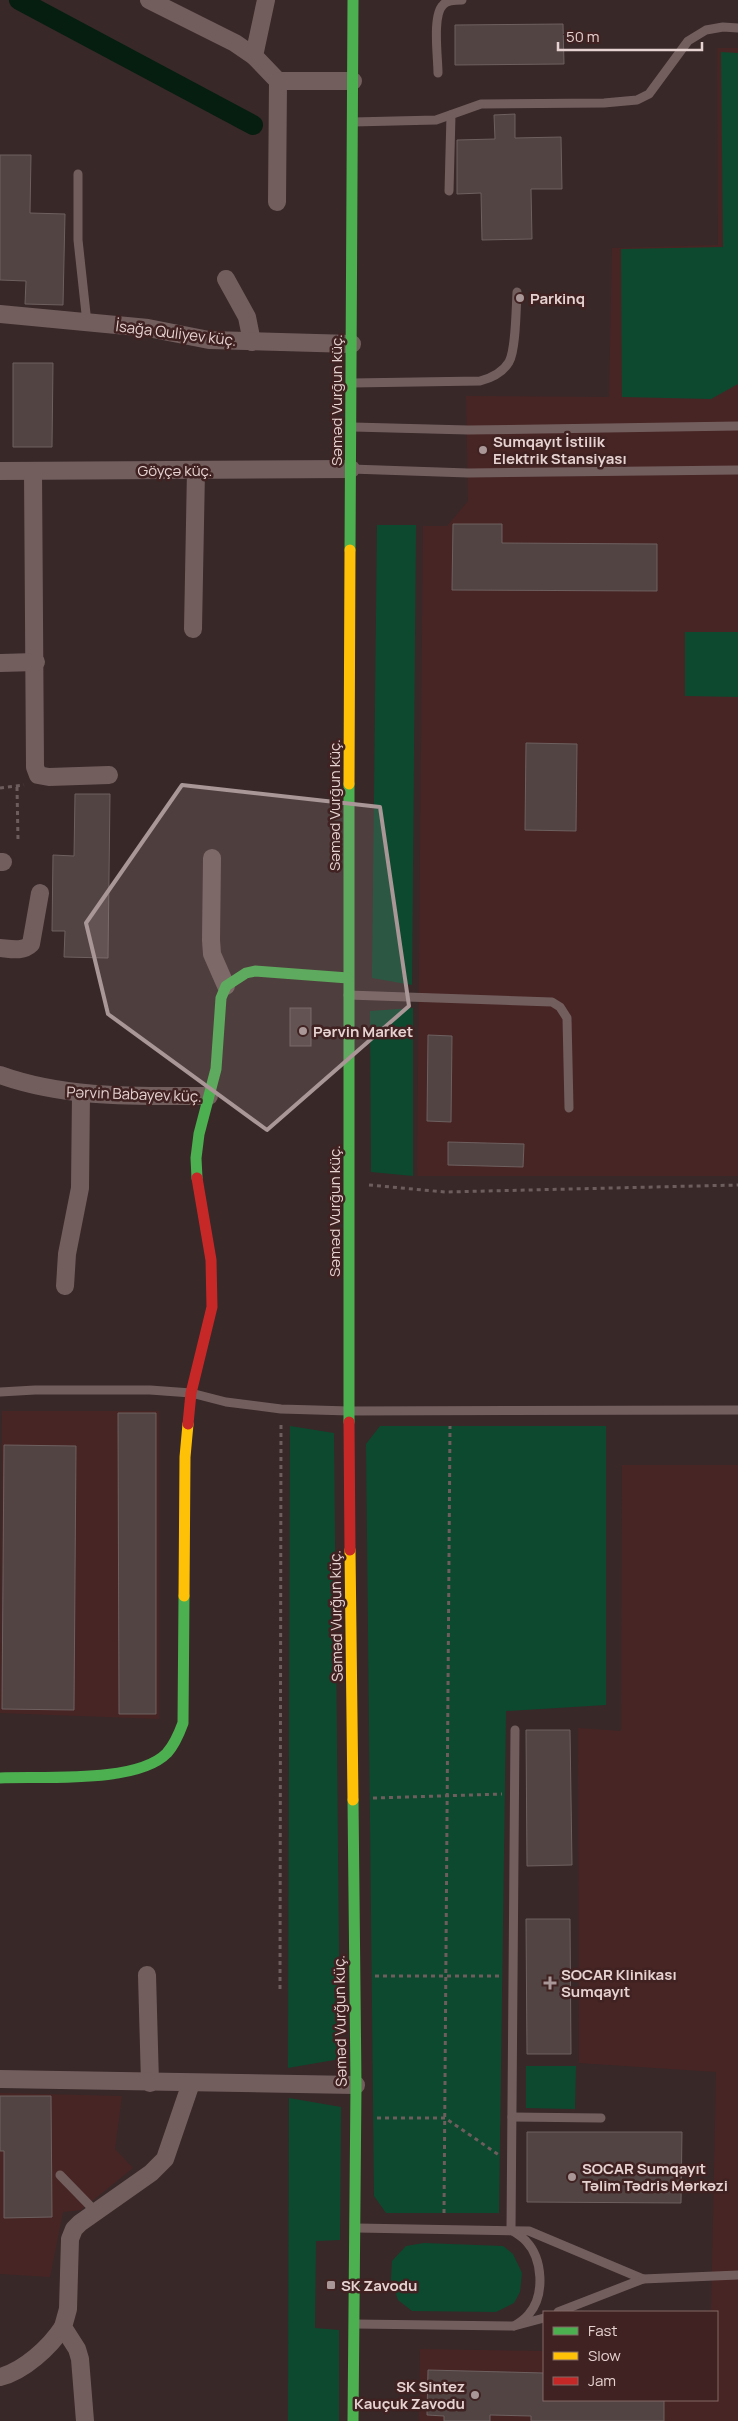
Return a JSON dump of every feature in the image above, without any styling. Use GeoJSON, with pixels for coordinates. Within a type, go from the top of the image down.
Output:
{"type":"FeatureCollection","features":[{"type":"Feature","properties":{"kind":"main road","name":"Səməd Vurğun küç."},"geometry":{"type":"LineString","coordinates":[[353,0],[348,978],[349,1411],[356,2085],[353,2421]]}},
{"type":"Feature","properties":{"kind":"main road"},"geometry":{"type":"LineString","coordinates":[[0,1778],[114,1776],[143,1769],[160,1760],[180,1734],[183,1723],[185,1457],[191,1393],[212,1307],[211,1260],[197,1182],[196,1158],[199,1134],[216,1069],[221,998],[226,986],[246,973],[255,971],[348,978]]}},
{"type":"Feature","properties":{"kind":"street"},"geometry":{"type":"LineString","coordinates":[[149,0],[235,43],[254,56],[278,81],[277,202]]}},
{"type":"Feature","properties":{"kind":"street"},"geometry":{"type":"LineString","coordinates":[[254,56],[266,0]]}},
{"type":"Feature","properties":{"kind":"street"},"geometry":{"type":"LineString","coordinates":[[278,81],[353,81]]}},
{"type":"Feature","properties":{"kind":"street"},"geometry":{"type":"LineString","coordinates":[[226,279],[247,316],[252,342]]}},
{"type":"Feature","properties":{"kind":"street","name":"İsağa Quliyev küç."},"geometry":{"type":"LineString","coordinates":[[0,314],[148,328],[209,340],[352,344]]}},
{"type":"Feature","properties":{"kind":"street","name":"Göyçə küç."},"geometry":{"type":"LineString","coordinates":[[0,472],[351,469]]}},
{"type":"Feature","properties":{"kind":"street"},"geometry":{"type":"LineString","coordinates":[[193,630],[196,470]]}},
{"type":"Feature","properties":{"kind":"street"},"geometry":{"type":"LineString","coordinates":[[33,472],[36,662],[35,767],[38,775],[48,777],[109,775]]}},
{"type":"Feature","properties":{"kind":"street"},"geometry":{"type":"LineString","coordinates":[[0,663],[36,662]]}},
{"type":"Feature","properties":{"kind":"street"},"geometry":{"type":"LineString","coordinates":[[212,858],[212,954],[226,986]]}},
{"type":"Feature","properties":{"kind":"street"},"geometry":{"type":"LineString","coordinates":[[0,948],[26,948],[31,944],[40,893]]}},
{"type":"Feature","properties":{"kind":"street","name":"Pərvin Babayev küç."},"geometry":{"type":"LineString","coordinates":[[0,1075],[38,1087],[81,1093],[210,1096]]}},
{"type":"Feature","properties":{"kind":"street"},"geometry":{"type":"LineString","coordinates":[[65,1286],[67,1254],[80,1188],[81,1093]]}},
{"type":"Feature","properties":{"kind":"street"},"geometry":{"type":"LineString","coordinates":[[147,1976],[150,2083]]}},
{"type":"Feature","properties":{"kind":"street"},"geometry":{"type":"LineString","coordinates":[[0,2079],[356,2085]]}},
{"type":"Feature","properties":{"kind":"street"},"geometry":{"type":"LineString","coordinates":[[0,2377],[18,2370],[55,2339],[63,2327],[68,2308],[70,2238],[74,2229],[151,2173],[165,2159],[190,2083]]}},
{"type":"Feature","properties":{"kind":"street"},"geometry":{"type":"LineString","coordinates":[[63,2327],[77,2349],[80,2359],[85,2421]]}},
{"type":"Feature","properties":{"kind":"lane"},"geometry":{"type":"LineString","coordinates":[[438,73],[437,17],[443,5],[453,0],[462,0]]}},
{"type":"Feature","properties":{"kind":"lane"},"geometry":{"type":"LineString","coordinates":[[353,122],[422,121],[451,115],[481,104],[604,103],[637,100],[649,94],[688,41],[706,30],[723,27],[738,28]]}},
{"type":"Feature","properties":{"kind":"lane"},"geometry":{"type":"LineString","coordinates":[[449,191],[451,115]]}},
{"type":"Feature","properties":{"kind":"lane"},"geometry":{"type":"LineString","coordinates":[[78,174],[78,240],[88,323]]}},
{"type":"Feature","properties":{"kind":"lane"},"geometry":{"type":"LineString","coordinates":[[352,383],[480,382],[493,378],[509,363],[512,353],[517,292]]}},
{"type":"Feature","properties":{"kind":"lane"},"geometry":{"type":"LineString","coordinates":[[351,426],[468,430],[738,426]]}},
{"type":"Feature","properties":{"kind":"lane"},"geometry":{"type":"LineString","coordinates":[[351,469],[468,473],[738,470]]}},
{"type":"Feature","properties":{"kind":"lane"},"geometry":{"type":"LineString","coordinates":[[348,995],[552,1002],[560,1007],[567,1018],[569,1108]]}},
{"type":"Feature","properties":{"kind":"lane"},"geometry":{"type":"LineString","coordinates":[[0,1392],[35,1390],[150,1390],[191,1393],[226,1402],[281,1409],[349,1411],[738,1410]]}},
{"type":"Feature","properties":{"kind":"lane"},"geometry":{"type":"LineString","coordinates":[[511,2230],[515,1730]]}},
{"type":"Feature","properties":{"kind":"lane"},"geometry":{"type":"LineString","coordinates":[[512,2117],[600,2118]]}},
{"type":"Feature","properties":{"kind":"lane"},"geometry":{"type":"LineString","coordinates":[[60,2175],[96,2212]]}},
{"type":"Feature","properties":{"kind":"lane"},"geometry":{"type":"LineString","coordinates":[[355,2228],[511,2230],[542,2235],[643,2279]]}},
{"type":"Feature","properties":{"kind":"lane"},"geometry":{"type":"LineString","coordinates":[[511,2230],[526,2241],[536,2255],[540,2279],[538,2296],[530,2314],[514,2326]]}},
{"type":"Feature","properties":{"kind":"lane"},"geometry":{"type":"LineString","coordinates":[[561,2311],[643,2279],[738,2275]]}},
{"type":"Feature","properties":{"kind":"lane"},"geometry":{"type":"LineString","coordinates":[[353,2324],[514,2326],[543,2318]]}},
{"type":"Feature","properties":{"kind":"path"},"geometry":{"type":"LineString","coordinates":[[17,787],[18,840]]}},
{"type":"Feature","properties":{"kind":"path"},"geometry":{"type":"LineString","coordinates":[[349,1182],[445,1192],[738,1185]]}},
{"type":"Feature","properties":{"kind":"path"},"geometry":{"type":"LineString","coordinates":[[280,1989],[281,1409]]}},
{"type":"Feature","properties":{"kind":"path"},"geometry":{"type":"LineString","coordinates":[[444,2213],[450,1426]]}},
{"type":"Feature","properties":{"kind":"path"},"geometry":{"type":"LineString","coordinates":[[370,1798],[505,1794]]}},
{"type":"Feature","properties":{"kind":"path"},"geometry":{"type":"LineString","coordinates":[[372,1976],[502,1976]]}},
{"type":"Feature","properties":{"kind":"path"},"geometry":{"type":"LineString","coordinates":[[374,2118],[445,2118],[500,2156]]}},
{"type":"Feature","properties":{"kind":"highlighted area"},"geometry":{"type":"Polygon","coordinates":[[[182,785],[380,807],[409,1006],[267,1130],[108,1014],[86,923],[182,785]]]}},
{"type":"Feature","properties":{"kind":"shaded area"},"geometry":{"type":"Polygon","coordinates":[[[717,48],[738,48],[738,1176],[417,1176],[423,526],[447,526],[468,501],[466,396],[609,397],[612,248],[718,245],[717,48]]]}},
{"type":"Feature","properties":{"kind":"shaded area"},"geometry":{"type":"Polygon","coordinates":[[[2,1411],[159,1411],[159,1719],[0,1713],[2,1411]]]}},
{"type":"Feature","properties":{"kind":"shaded area"},"geometry":{"type":"Polygon","coordinates":[[[622,1465],[738,1465],[738,2421],[419,2421],[420,2349],[543,2351],[543,2401],[718,2401],[718,2311],[711,2311],[716,2072],[579,2063],[578,1728],[621,1731],[622,1465]]]}},
{"type":"Feature","properties":{"kind":"shaded area"},"geometry":{"type":"Polygon","coordinates":[[[0,2093],[122,2096],[115,2149],[133,2168],[81,2210],[63,2212],[50,2277],[0,2274],[0,2093]]]}},
{"type":"Feature","properties":{"kind":"green space"},"geometry":{"type":"Polygon","coordinates":[[[721,52],[738,53],[738,384],[711,399],[622,397],[621,249],[723,247],[721,52]]]}},
{"type":"Feature","properties":{"kind":"green space"},"geometry":{"type":"Polygon","coordinates":[[[377,525],[416,525],[412,985],[372,978],[377,525]]]}},
{"type":"Feature","properties":{"kind":"green space"},"geometry":{"type":"Polygon","coordinates":[[[685,632],[738,632],[738,697],[685,696],[685,632]]]}},
{"type":"Feature","properties":{"kind":"green space"},"geometry":{"type":"Polygon","coordinates":[[[413,1008],[413,1176],[371,1172],[370,1011],[413,1008]]]}},
{"type":"Feature","properties":{"kind":"green space"},"geometry":{"type":"Polygon","coordinates":[[[290,1426],[334,1433],[340,2059],[288,2068],[290,1426]]]}},
{"type":"Feature","properties":{"kind":"green space"},"geometry":{"type":"Polygon","coordinates":[[[380,1426],[606,1426],[606,1705],[506,1711],[499,2213],[386,2213],[374,2196],[366,1444],[380,1426]]]}},
{"type":"Feature","properties":{"kind":"green space"},"geometry":{"type":"Polygon","coordinates":[[[526,2066],[576,2066],[575,2109],[526,2108],[526,2066]]]}},
{"type":"Feature","properties":{"kind":"green space"},"geometry":{"type":"Polygon","coordinates":[[[289,2098],[341,2107],[340,2240],[316,2241],[315,2328],[339,2330],[339,2421],[288,2421],[289,2098]]]}},
{"type":"Feature","properties":{"kind":"green space"},"geometry":{"type":"Polygon","coordinates":[[[424,2243],[503,2246],[513,2254],[522,2273],[520,2292],[514,2303],[496,2312],[412,2311],[398,2300],[391,2279],[392,2261],[406,2246],[424,2243]]]}},
{"type":"Feature","properties":{"kind":"building"},"geometry":{"type":"Polygon","coordinates":[[[563,24],[564,64],[455,65],[455,25],[563,24]]]}},
{"type":"Feature","properties":{"kind":"building"},"geometry":{"type":"Polygon","coordinates":[[[515,114],[515,138],[561,137],[562,189],[531,189],[532,239],[482,240],[481,193],[457,194],[457,140],[495,139],[494,115],[515,114]]]}},
{"type":"Feature","properties":{"kind":"building"},"geometry":{"type":"Polygon","coordinates":[[[0,155],[31,155],[30,213],[65,214],[63,305],[25,304],[26,281],[0,280],[0,155]]]}},
{"type":"Feature","properties":{"kind":"building"},"geometry":{"type":"Polygon","coordinates":[[[13,363],[53,363],[52,447],[13,447],[13,363]]]}},
{"type":"Feature","properties":{"kind":"building"},"geometry":{"type":"Polygon","coordinates":[[[453,524],[502,524],[502,543],[657,544],[657,591],[452,590],[453,524]]]}},
{"type":"Feature","properties":{"kind":"building"},"geometry":{"type":"Polygon","coordinates":[[[526,743],[577,744],[576,831],[525,830],[526,743]]]}},
{"type":"Feature","properties":{"kind":"building"},"geometry":{"type":"Polygon","coordinates":[[[75,794],[110,794],[108,958],[64,957],[65,931],[52,931],[53,855],[74,856],[75,794]]]}},
{"type":"Feature","properties":{"kind":"building"},"geometry":{"type":"Polygon","coordinates":[[[290,1008],[311,1008],[311,1046],[290,1046],[290,1008]]]}},
{"type":"Feature","properties":{"kind":"building"},"geometry":{"type":"Polygon","coordinates":[[[428,1035],[452,1036],[451,1122],[427,1121],[428,1035]]]}},
{"type":"Feature","properties":{"kind":"building"},"geometry":{"type":"Polygon","coordinates":[[[448,1142],[524,1144],[523,1167],[448,1165],[448,1142]]]}},
{"type":"Feature","properties":{"kind":"building"},"geometry":{"type":"Polygon","coordinates":[[[118,1413],[156,1413],[156,1714],[119,1714],[118,1413]]]}},
{"type":"Feature","properties":{"kind":"building"},"geometry":{"type":"Polygon","coordinates":[[[4,1445],[76,1446],[74,1710],[2,1709],[4,1445]]]}},
{"type":"Feature","properties":{"kind":"building"},"geometry":{"type":"Polygon","coordinates":[[[526,1730],[570,1730],[572,1865],[527,1866],[526,1730]]]}},
{"type":"Feature","properties":{"kind":"building"},"geometry":{"type":"Polygon","coordinates":[[[526,1919],[570,1919],[571,2054],[527,2054],[526,1919]]]}},
{"type":"Feature","properties":{"kind":"building"},"geometry":{"type":"Polygon","coordinates":[[[0,2096],[51,2096],[52,2217],[4,2218],[4,2151],[0,2151],[0,2096]]]}},
{"type":"Feature","properties":{"kind":"building"},"geometry":{"type":"Polygon","coordinates":[[[527,2132],[682,2132],[681,2203],[527,2202],[527,2132]]]}},
{"type":"Feature","properties":{"kind":"building"},"geometry":{"type":"Polygon","coordinates":[[[428,2370],[543,2373],[543,2401],[664,2401],[664,2421],[531,2421],[531,2416],[490,2415],[490,2421],[444,2421],[444,2416],[427,2415],[428,2370]]]}},
{"type":"Feature","properties":{"kind":"waterway"},"geometry":{"type":"LineString","coordinates":[[19,0],[253,125]]}},
{"type":"Feature","properties":{"kind":"traffic: fast"},"geometry":{"type":"LineString","coordinates":[[350,550],[353,0]]}},
{"type":"Feature","properties":{"kind":"traffic: fast"},"geometry":{"type":"LineString","coordinates":[[349,784],[349,1422]]}},
{"type":"Feature","properties":{"kind":"traffic: fast"},"geometry":{"type":"LineString","coordinates":[[197,1178],[196,1158],[199,1134],[216,1069],[221,998],[226,986],[246,973],[255,971],[348,978]]}},
{"type":"Feature","properties":{"kind":"traffic: fast"},"geometry":{"type":"LineString","coordinates":[[0,1778],[112,1774],[134,1770],[153,1763],[167,1753],[177,1739],[183,1723],[184,1596]]}},
{"type":"Feature","properties":{"kind":"traffic: fast"},"geometry":{"type":"LineString","coordinates":[[353,1800],[356,2085],[353,2421]]}},
{"type":"Feature","properties":{"kind":"traffic: slow"},"geometry":{"type":"LineString","coordinates":[[349,784],[350,550]]}},
{"type":"Feature","properties":{"kind":"traffic: slow"},"geometry":{"type":"LineString","coordinates":[[184,1596],[185,1457],[188,1424]]}},
{"type":"Feature","properties":{"kind":"traffic: slow"},"geometry":{"type":"LineString","coordinates":[[350,1550],[353,1800]]}},
{"type":"Feature","properties":{"kind":"traffic: jam"},"geometry":{"type":"LineString","coordinates":[[188,1424],[191,1393],[212,1307],[211,1260],[197,1178]]}},
{"type":"Feature","properties":{"kind":"traffic: jam"},"geometry":{"type":"LineString","coordinates":[[349,1422],[350,1550]]}},
{"type":"Feature","properties":{"kind":"place","name":"Parkinq"},"geometry":{"type":"Point","coordinates":[520,298]}},
{"type":"Feature","properties":{"kind":"place","name":"Sumqayıt İstilik Elektrik Stansiyası"},"geometry":{"type":"Point","coordinates":[483,450]}},
{"type":"Feature","properties":{"kind":"place","name":"Pərvin Market"},"geometry":{"type":"Point","coordinates":[303,1031]}},
{"type":"Feature","properties":{"kind":"place","name":"SOCAR Klinikası Sumqayıt"},"geometry":{"type":"Point","coordinates":[550,1983]}},
{"type":"Feature","properties":{"kind":"place","name":"SOCAR Sumqayıt Təlim Tədris Mərkəzi"},"geometry":{"type":"Point","coordinates":[572,2177]}},
{"type":"Feature","properties":{"kind":"place","name":"SK Zavodu"},"geometry":{"type":"Point","coordinates":[331,2285]}},
{"type":"Feature","properties":{"kind":"place","name":"SK Sintez Kauçuk Zavodu"},"geometry":{"type":"Point","coordinates":[475,2395]}}]}
